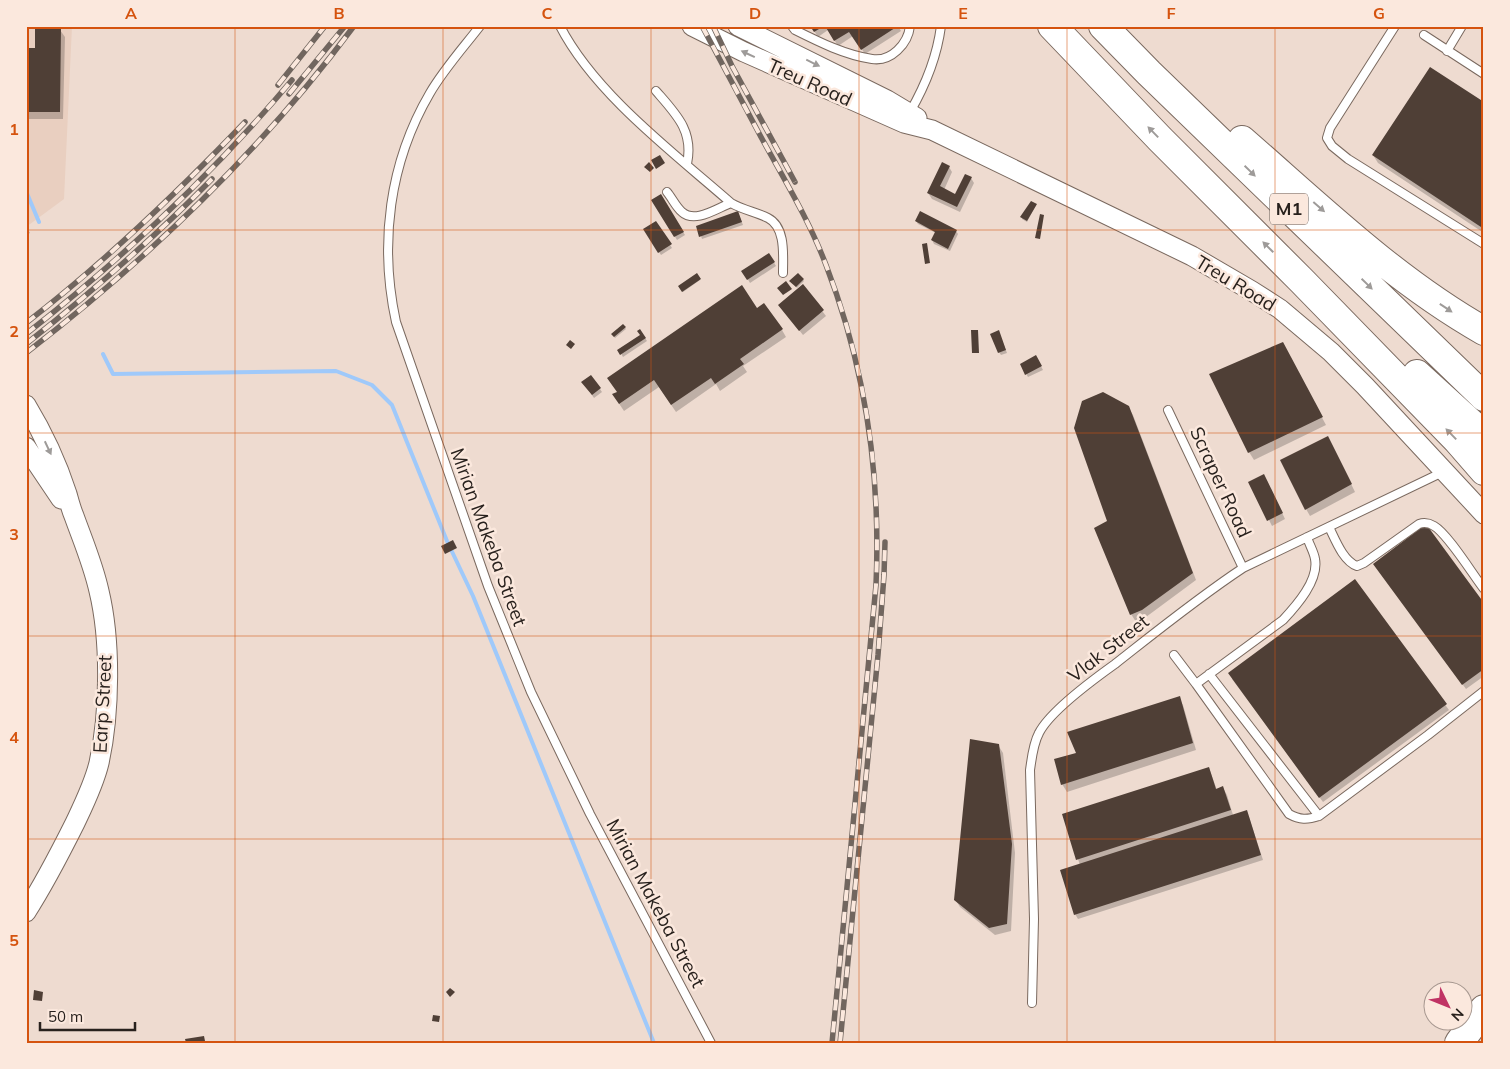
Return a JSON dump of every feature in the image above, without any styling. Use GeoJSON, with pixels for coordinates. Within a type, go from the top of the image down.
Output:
{"type":"FeatureCollection","features":[{"type":"Feature","properties":{"kind":"highway","name":"M1"},"geometry":{"type":"LineString","coordinates":[[1052,26],[1160,139],[1457,440],[1484,471]]}},
{"type":"Feature","properties":{"kind":"highway","name":"M1"},"geometry":{"type":"LineString","coordinates":[[1103,26],[1149,74],[1480,394]]}},
{"type":"Feature","properties":{"kind":"highway"},"geometry":{"type":"LineString","coordinates":[[1110,26],[1371,251],[1430,297],[1484,331]]}},
{"type":"Feature","properties":{"kind":"highway"},"geometry":{"type":"LineString","coordinates":[[1302,281],[1328,296],[1361,322],[1484,435]]}},
{"type":"Feature","properties":{"kind":"highway"},"geometry":{"type":"LineString","coordinates":[[1459,1043],[1484,1009]]}},
{"type":"Feature","properties":{"kind":"highway"},"geometry":{"type":"LineString","coordinates":[[1476,1043],[1484,1030]]}},
{"type":"Feature","properties":{"kind":"street","name":"Treu Road"},"geometry":{"type":"LineString","coordinates":[[692,26],[744,52],[907,118],[932,130],[1192,256],[1280,309],[1331,352],[1365,386],[1484,514]]}},
{"type":"Feature","properties":{"kind":"street","name":"Treu Road"},"geometry":{"type":"LineString","coordinates":[[738,26],[886,100],[907,118]]}},
{"type":"Feature","properties":{"kind":"street","name":"Earp Street"},"geometry":{"type":"LineString","coordinates":[[26,405],[54,459],[89,554],[100,592],[105,636],[107,683],[105,727],[99,764],[86,800],[64,847],[26,912]]}},
{"type":"Feature","properties":{"kind":"street","name":"Earp Street"},"geometry":{"type":"LineString","coordinates":[[26,446],[73,514]]}},
{"type":"Feature","properties":{"kind":"lane","name":"Mirian Makeba Street"},"geometry":{"type":"LineString","coordinates":[[480,26],[430,93],[408,137],[392,192],[388,221],[387,250],[391,299],[406,351],[488,586],[527,684],[590,814],[711,1043]]}},
{"type":"Feature","properties":{"kind":"lane"},"geometry":{"type":"LineString","coordinates":[[560,26],[585,65],[621,106],[731,203],[741,209],[771,219],[777,225],[782,239],[783,273]]}},
{"type":"Feature","properties":{"kind":"lane"},"geometry":{"type":"LineString","coordinates":[[792,26],[795,30],[828,46],[874,59],[891,55],[903,45],[909,34],[910,26]]}},
{"type":"Feature","properties":{"kind":"lane"},"geometry":{"type":"LineString","coordinates":[[907,118],[927,77],[939,42],[941,26]]}},
{"type":"Feature","properties":{"kind":"lane"},"geometry":{"type":"LineString","coordinates":[[1394,26],[1330,128],[1327,138],[1332,146],[1348,159],[1484,244]]}},
{"type":"Feature","properties":{"kind":"lane"},"geometry":{"type":"LineString","coordinates":[[1447,51],[1462,26]]}},
{"type":"Feature","properties":{"kind":"lane"},"geometry":{"type":"LineString","coordinates":[[1424,35],[1484,74]]}},
{"type":"Feature","properties":{"kind":"lane"},"geometry":{"type":"LineString","coordinates":[[656,91],[680,118],[686,129],[688,146],[686,164]]}},
{"type":"Feature","properties":{"kind":"lane"},"geometry":{"type":"LineString","coordinates":[[667,192],[681,211],[688,216],[696,217],[731,203]]}},
{"type":"Feature","properties":{"kind":"lane","name":"Scraper Road"},"geometry":{"type":"LineString","coordinates":[[1168,410],[1243,568]]}},
{"type":"Feature","properties":{"kind":"lane","name":"Vlak Street"},"geometry":{"type":"LineString","coordinates":[[1032,1003],[1034,919],[1030,770],[1033,748],[1039,732],[1078,692],[1213,588],[1243,568],[1445,471]]}},
{"type":"Feature","properties":{"kind":"lane"},"geometry":{"type":"LineString","coordinates":[[1329,527],[1339,547],[1352,564],[1357,566],[1419,524],[1430,523],[1450,542],[1484,589]]}},
{"type":"Feature","properties":{"kind":"lane"},"geometry":{"type":"LineString","coordinates":[[1196,684],[1283,620],[1304,596],[1314,573],[1315,559],[1307,537]]}},
{"type":"Feature","properties":{"kind":"lane"},"geometry":{"type":"LineString","coordinates":[[1174,655],[1289,814],[1300,819],[1310,819],[1319,816],[1483,694]]}},
{"type":"Feature","properties":{"kind":"lane"},"geometry":{"type":"LineString","coordinates":[[1208,674],[1319,816]]}},
{"type":"Feature","properties":{"kind":"shaded area"},"geometry":{"type":"Polygon","coordinates":[[[26,26],[72,26],[64,199],[26,227],[26,26]]]}},
{"type":"Feature","properties":{"kind":"building"},"geometry":{"type":"Polygon","coordinates":[[[810,26],[824,26],[814,32],[810,26]]]}},
{"type":"Feature","properties":{"kind":"building"},"geometry":{"type":"Polygon","coordinates":[[[825,26],[898,26],[861,50],[849,32],[834,41],[825,26]]]}},
{"type":"Feature","properties":{"kind":"building"},"geometry":{"type":"Polygon","coordinates":[[[35,28],[61,28],[60,112],[26,112],[26,48],[35,48],[35,28]]]}},
{"type":"Feature","properties":{"kind":"building"},"geometry":{"type":"Polygon","coordinates":[[[1430,67],[1484,102],[1484,229],[1372,155],[1430,67]]]}},
{"type":"Feature","properties":{"kind":"building"},"geometry":{"type":"Polygon","coordinates":[[[660,155],[665,163],[656,169],[651,160],[660,155]]]}},
{"type":"Feature","properties":{"kind":"building"},"geometry":{"type":"Polygon","coordinates":[[[649,162],[654,168],[650,172],[644,167],[649,162]]]}},
{"type":"Feature","properties":{"kind":"building"},"geometry":{"type":"Polygon","coordinates":[[[942,162],[950,166],[940,186],[955,194],[965,174],[972,177],[957,207],[927,193],[942,162]]]}},
{"type":"Feature","properties":{"kind":"building"},"geometry":{"type":"Polygon","coordinates":[[[661,194],[684,232],[674,237],[651,200],[661,194]]]}},
{"type":"Feature","properties":{"kind":"building"},"geometry":{"type":"Polygon","coordinates":[[[1031,201],[1037,204],[1027,221],[1020,217],[1031,201]]]}},
{"type":"Feature","properties":{"kind":"building"},"geometry":{"type":"Polygon","coordinates":[[[738,211],[742,222],[699,237],[696,226],[738,211]]]}},
{"type":"Feature","properties":{"kind":"building"},"geometry":{"type":"Polygon","coordinates":[[[920,211],[957,230],[948,249],[931,240],[935,232],[915,221],[920,211]]]}},
{"type":"Feature","properties":{"kind":"building"},"geometry":{"type":"Polygon","coordinates":[[[1040,214],[1044,215],[1040,239],[1035,238],[1040,214]]]}},
{"type":"Feature","properties":{"kind":"building"},"geometry":{"type":"Polygon","coordinates":[[[656,221],[672,244],[658,253],[643,229],[656,221]]]}},
{"type":"Feature","properties":{"kind":"building"},"geometry":{"type":"Polygon","coordinates":[[[927,243],[930,263],[925,264],[922,244],[927,243]]]}},
{"type":"Feature","properties":{"kind":"building"},"geometry":{"type":"Polygon","coordinates":[[[769,253],[775,262],[747,280],[741,271],[769,253]]]}},
{"type":"Feature","properties":{"kind":"building"},"geometry":{"type":"Polygon","coordinates":[[[697,273],[701,279],[682,292],[678,286],[697,273]]]}},
{"type":"Feature","properties":{"kind":"building"},"geometry":{"type":"Polygon","coordinates":[[[798,273],[804,279],[796,287],[789,281],[798,273]]]}},
{"type":"Feature","properties":{"kind":"building"},"geometry":{"type":"Polygon","coordinates":[[[786,281],[792,289],[783,295],[777,288],[786,281]]]}},
{"type":"Feature","properties":{"kind":"building"},"geometry":{"type":"Polygon","coordinates":[[[803,284],[824,310],[799,331],[778,305],[803,284]]]}},
{"type":"Feature","properties":{"kind":"building"},"geometry":{"type":"Polygon","coordinates":[[[742,285],[757,308],[764,303],[783,329],[740,359],[744,364],[715,384],[711,378],[671,405],[654,380],[619,404],[612,394],[617,392],[607,378],[742,285]]]}},
{"type":"Feature","properties":{"kind":"building"},"geometry":{"type":"Polygon","coordinates":[[[623,324],[626,327],[614,337],[611,334],[623,324]]]}},
{"type":"Feature","properties":{"kind":"building"},"geometry":{"type":"Polygon","coordinates":[[[640,329],[646,338],[620,355],[617,350],[640,335],[637,331],[640,329]]]}},
{"type":"Feature","properties":{"kind":"building"},"geometry":{"type":"Polygon","coordinates":[[[971,330],[978,330],[979,353],[972,353],[971,330]]]}},
{"type":"Feature","properties":{"kind":"building"},"geometry":{"type":"Polygon","coordinates":[[[999,330],[1006,350],[998,353],[990,334],[999,330]]]}},
{"type":"Feature","properties":{"kind":"building"},"geometry":{"type":"Polygon","coordinates":[[[570,340],[575,344],[571,349],[566,345],[570,340]]]}},
{"type":"Feature","properties":{"kind":"building"},"geometry":{"type":"Polygon","coordinates":[[[1283,342],[1323,417],[1248,453],[1209,374],[1283,342]]]}},
{"type":"Feature","properties":{"kind":"building"},"geometry":{"type":"Polygon","coordinates":[[[1036,355],[1042,366],[1025,375],[1020,364],[1036,355]]]}},
{"type":"Feature","properties":{"kind":"building"},"geometry":{"type":"Polygon","coordinates":[[[591,375],[601,388],[592,395],[581,382],[591,375]]]}},
{"type":"Feature","properties":{"kind":"building"},"geometry":{"type":"Polygon","coordinates":[[[1103,392],[1129,406],[1193,573],[1142,610],[1130,615],[1094,528],[1107,521],[1074,428],[1082,401],[1103,392]]]}},
{"type":"Feature","properties":{"kind":"building"},"geometry":{"type":"Polygon","coordinates":[[[1328,436],[1352,484],[1305,510],[1280,460],[1328,436]]]}},
{"type":"Feature","properties":{"kind":"building"},"geometry":{"type":"Polygon","coordinates":[[[1264,474],[1283,513],[1267,521],[1248,482],[1264,474]]]}},
{"type":"Feature","properties":{"kind":"building"},"geometry":{"type":"Polygon","coordinates":[[[1426,524],[1484,603],[1484,669],[1462,685],[1373,564],[1426,524]]]}},
{"type":"Feature","properties":{"kind":"building"},"geometry":{"type":"Polygon","coordinates":[[[453,540],[457,548],[445,554],[441,546],[453,540]]]}},
{"type":"Feature","properties":{"kind":"building"},"geometry":{"type":"Polygon","coordinates":[[[1355,579],[1447,704],[1319,798],[1228,673],[1355,579]]]}},
{"type":"Feature","properties":{"kind":"building"},"geometry":{"type":"Polygon","coordinates":[[[1180,696],[1193,743],[1061,785],[1054,759],[1076,753],[1067,732],[1180,696]]]}},
{"type":"Feature","properties":{"kind":"building"},"geometry":{"type":"Polygon","coordinates":[[[970,739],[999,744],[1012,844],[1007,924],[989,928],[954,900],[970,739]]]}},
{"type":"Feature","properties":{"kind":"building"},"geometry":{"type":"Polygon","coordinates":[[[1209,767],[1216,789],[1223,786],[1231,810],[1076,860],[1062,814],[1209,767]]]}},
{"type":"Feature","properties":{"kind":"building"},"geometry":{"type":"Polygon","coordinates":[[[1247,810],[1261,855],[1074,915],[1060,870],[1247,810]]]}},
{"type":"Feature","properties":{"kind":"building"},"geometry":{"type":"Polygon","coordinates":[[[450,988],[455,992],[450,997],[446,992],[450,988]]]}},
{"type":"Feature","properties":{"kind":"building"},"geometry":{"type":"Polygon","coordinates":[[[34,990],[43,992],[42,1001],[33,1000],[34,990]]]}},
{"type":"Feature","properties":{"kind":"building"},"geometry":{"type":"Polygon","coordinates":[[[433,1015],[440,1016],[439,1022],[432,1021],[433,1015]]]}},
{"type":"Feature","properties":{"kind":"building"},"geometry":{"type":"Polygon","coordinates":[[[204,1036],[205,1041],[186,1043],[185,1039],[204,1036]]]}},
{"type":"Feature","properties":{"kind":"waterway"},"geometry":{"type":"LineString","coordinates":[[26,191],[39,222]]}},
{"type":"Feature","properties":{"kind":"waterway"},"geometry":{"type":"LineString","coordinates":[[103,354],[113,374],[336,371],[372,385],[392,405],[447,541],[473,596],[654,1043]]}},
{"type":"Feature","properties":{"kind":"railway"},"geometry":{"type":"LineString","coordinates":[[278,85],[325,26]]}},
{"type":"Feature","properties":{"kind":"railway"},"geometry":{"type":"LineString","coordinates":[[289,94],[345,26]]}},
{"type":"Feature","properties":{"kind":"railway"},"geometry":{"type":"LineString","coordinates":[[26,353],[116,280],[201,201],[281,116],[354,26]]}},
{"type":"Feature","properties":{"kind":"railway"},"geometry":{"type":"LineString","coordinates":[[702,26],[796,200],[819,248],[840,304],[851,343],[868,422],[876,503],[876,585],[832,1043]]}},
{"type":"Feature","properties":{"kind":"railway"},"geometry":{"type":"LineString","coordinates":[[713,26],[732,66],[795,182]]}},
{"type":"Feature","properties":{"kind":"railway"},"geometry":{"type":"LineString","coordinates":[[26,334],[166,214],[231,149],[292,80]]}},
{"type":"Feature","properties":{"kind":"railway"},"geometry":{"type":"LineString","coordinates":[[26,323],[112,252],[193,175],[245,122]]}},
{"type":"Feature","properties":{"kind":"railway"},"geometry":{"type":"LineString","coordinates":[[26,344],[122,264],[212,179]]}},
{"type":"Feature","properties":{"kind":"railway"},"geometry":{"type":"LineString","coordinates":[[840,1043],[878,655],[885,542]]}}]}
